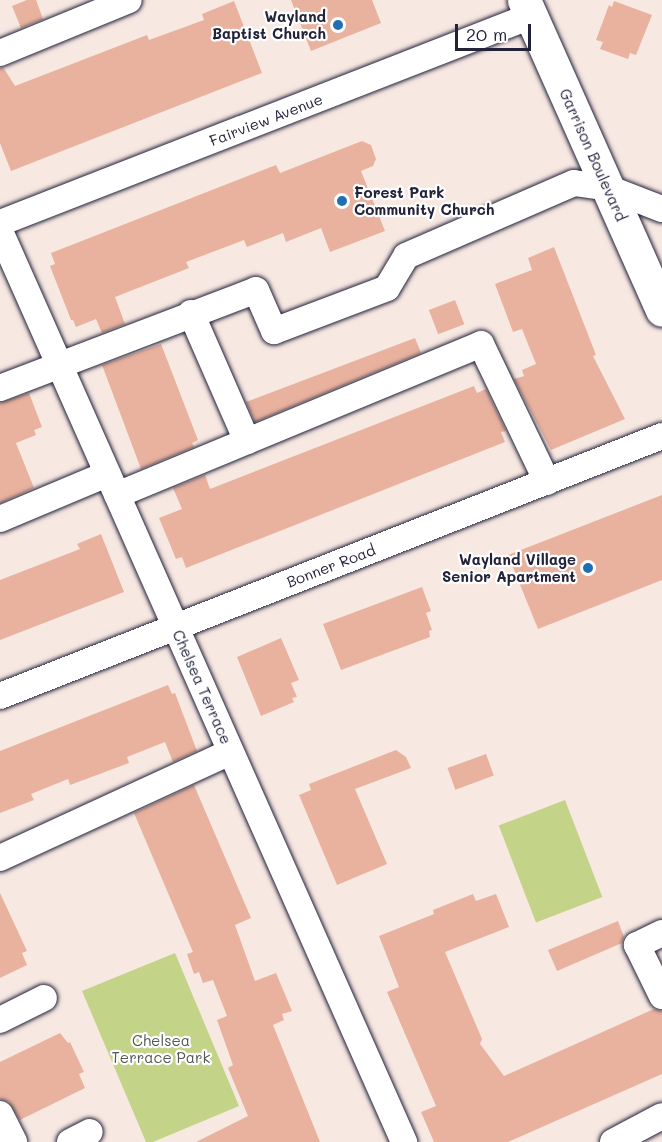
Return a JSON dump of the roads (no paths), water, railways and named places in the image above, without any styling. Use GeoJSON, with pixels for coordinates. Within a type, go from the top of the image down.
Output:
{"type":"FeatureCollection","features":[{"type":"Feature","properties":{"kind":"main road","name":"Garrison Boulevard"},"geometry":{"type":"LineString","coordinates":[[527,8],[662,310]]}},
{"type":"Feature","properties":{"kind":"street"},"geometry":{"type":"LineString","coordinates":[[0,53],[129,0]]}},
{"type":"Feature","properties":{"kind":"street","name":"Fairview Avenue"},"geometry":{"type":"LineString","coordinates":[[0,223],[527,8]]}},
{"type":"Feature","properties":{"kind":"street"},"geometry":{"type":"LineString","coordinates":[[0,388],[256,290],[274,331],[387,288],[406,256],[574,183],[608,188],[662,209]]}},
{"type":"Feature","properties":{"kind":"street","name":"Chelsea Terrace"},"geometry":{"type":"LineString","coordinates":[[0,231],[404,1142]]}},
{"type":"Feature","properties":{"kind":"street"},"geometry":{"type":"LineString","coordinates":[[191,313],[247,441]]}},
{"type":"Feature","properties":{"kind":"street"},"geometry":{"type":"LineString","coordinates":[[0,519],[247,441],[481,344],[547,482]]}},
{"type":"Feature","properties":{"kind":"street","name":"Bonner Road"},"geometry":{"type":"LineString","coordinates":[[0,696],[662,436]]}},
{"type":"Feature","properties":{"kind":"street"},"geometry":{"type":"LineString","coordinates":[[0,858],[230,752]]}},
{"type":"Feature","properties":{"kind":"street"},"geometry":{"type":"LineString","coordinates":[[662,933],[637,945],[662,996]]}},
{"type":"Feature","properties":{"kind":"street"},"geometry":{"type":"LineString","coordinates":[[0,1020],[44,998]]}},
{"type":"Feature","properties":{"kind":"street"},"geometry":{"type":"LineString","coordinates":[[0,1114],[14,1142]]}},
{"type":"Feature","properties":{"kind":"street"},"geometry":{"type":"LineString","coordinates":[[613,1142],[662,1116]]}},
{"type":"Feature","properties":{"kind":"place","name":"Wayland Baptist Church"},"geometry":{"type":"Point","coordinates":[338,25]}},
{"type":"Feature","properties":{"kind":"place","name":"Forest Park Community Church"},"geometry":{"type":"Point","coordinates":[342,201]}},
{"type":"Feature","properties":{"kind":"place","name":"Wayland Village Senior Apartment"},"geometry":{"type":"Point","coordinates":[588,568]}},
{"type":"Feature","properties":{"kind":"park label","name":"Chelsea Terrace Park"},"geometry":{"type":"Point","coordinates":[161,1048]}}]}
